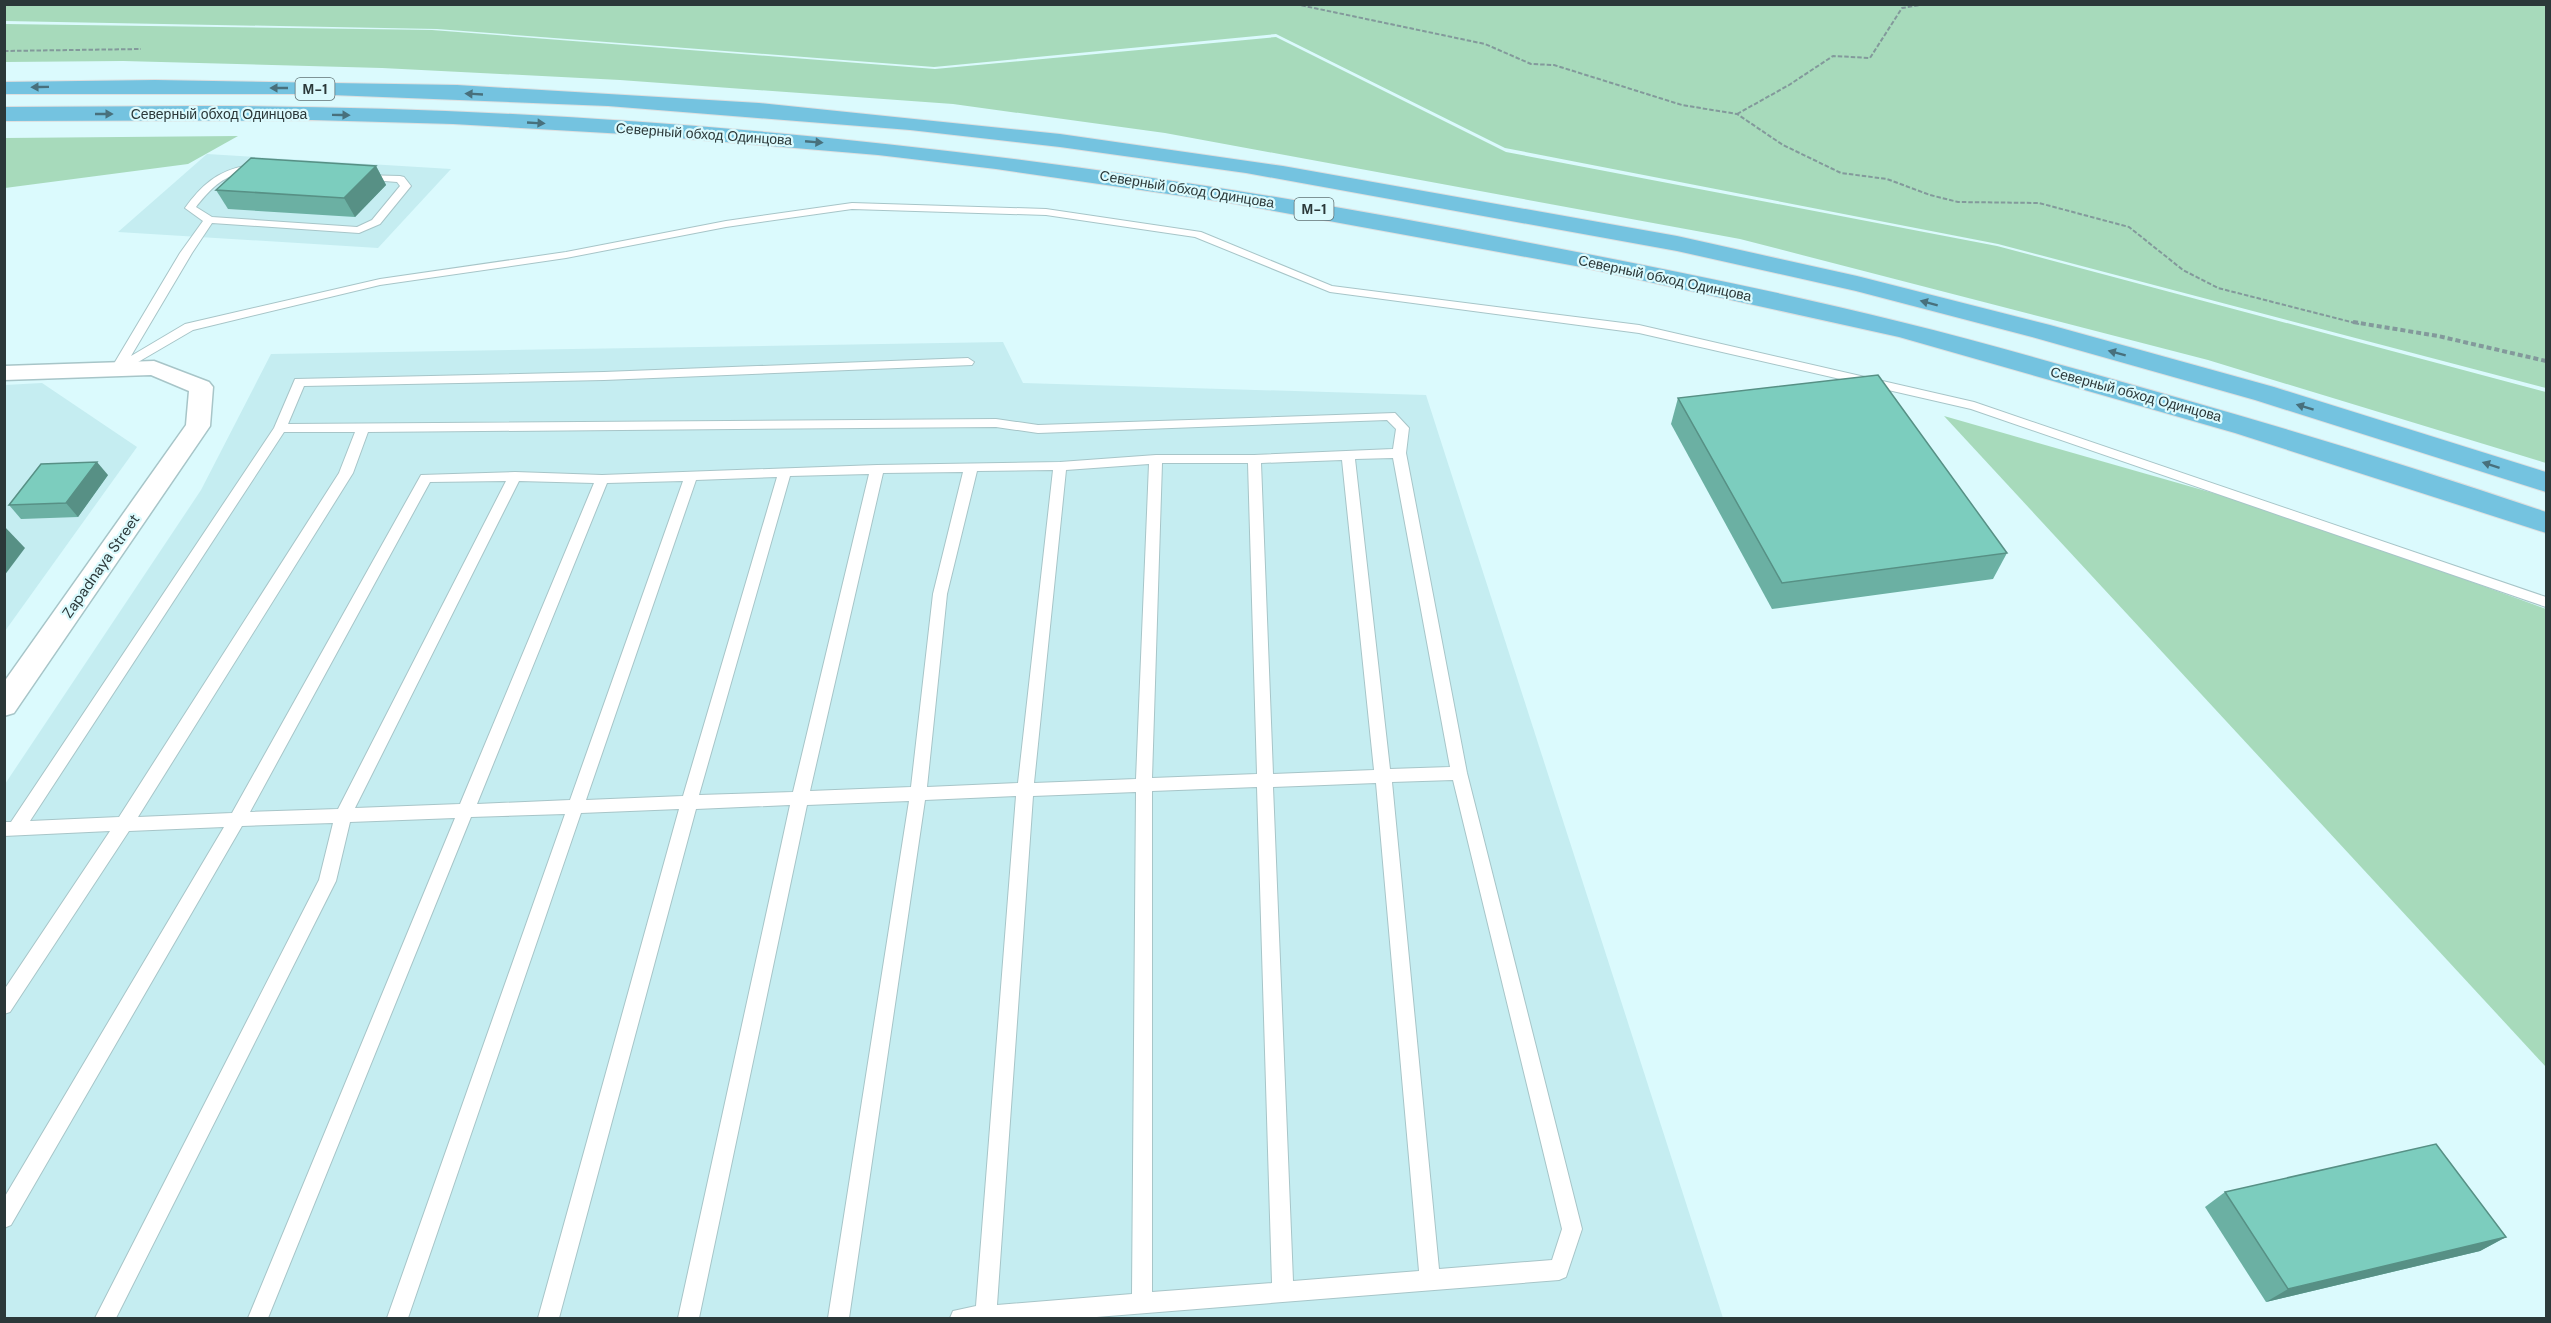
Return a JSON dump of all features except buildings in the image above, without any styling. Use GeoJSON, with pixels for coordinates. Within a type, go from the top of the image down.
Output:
{"type":"FeatureCollection","features":[{"type":"Feature","properties":{"kind":"highway","name":"Северный обход Одинцова"},"geometry":{"type":"LineString","coordinates":[[4,88],[288,88],[451,92],[664,103],[870,120],[1205,160],[1335,180],[1728,254],[1900,295],[2227,382],[2547,482]]}},
{"type":"Feature","properties":{"kind":"highway","name":"Северный обход Одинцова"},"geometry":{"type":"LineString","coordinates":[[4,114],[264,113],[415,117],[641,128],[845,145],[1194,188],[1485,241],[1733,292],[1893,328],[2226,419],[2426,481],[2547,523]]}},
{"type":"Feature","properties":{"kind":"street","name":"Zapadnaya Street"},"geometry":{"type":"LineString","coordinates":[[4,705],[198,426],[201,387],[154,368],[117,369]]}},
{"type":"Feature","properties":{"kind":"street"},"geometry":{"type":"LineString","coordinates":[[4,373],[117,369]]}},
{"type":"Feature","properties":{"kind":"lane"},"geometry":{"type":"LineString","coordinates":[[272,170],[248,168],[219,176],[190,208],[209,220],[359,230],[376,222],[406,186],[400,179],[353,176]]}},
{"type":"Feature","properties":{"kind":"lane"},"geometry":{"type":"LineString","coordinates":[[117,369],[189,327],[380,282],[566,255],[726,224],[852,206],[1046,212],[1197,234],[1330,289],[1639,329],[1974,406],[2547,602]]}},
{"type":"Feature","properties":{"kind":"lane"},"geometry":{"type":"LineString","coordinates":[[117,369],[186,253],[209,220]]}},
{"type":"Feature","properties":{"kind":"lane"},"geometry":{"type":"LineString","coordinates":[[10,829],[280,428],[299,382],[604,376],[968,362]]}},
{"type":"Feature","properties":{"kind":"lane"},"geometry":{"type":"LineString","coordinates":[[280,428],[996,423],[1038,429],[1390,416],[1403,428],[1399,453],[1460,773],[1572,1229],[1559,1270],[960,1318]]}},
{"type":"Feature","properties":{"kind":"lane"},"geometry":{"type":"LineString","coordinates":[[4,1006],[124,824],[346,473],[363,428]]}},
{"type":"Feature","properties":{"kind":"lane"},"geometry":{"type":"LineString","coordinates":[[4,1218],[237,820],[426,478],[514,476],[602,479],[785,472],[1060,466],[1156,459],[1254,459],[1399,453]]}},
{"type":"Feature","properties":{"kind":"lane"},"geometry":{"type":"LineString","coordinates":[[1348,455],[1383,776],[1430,1280]]}},
{"type":"Feature","properties":{"kind":"lane"},"geometry":{"type":"LineString","coordinates":[[1142,1304],[1144,785],[1156,459]]}},
{"type":"Feature","properties":{"kind":"lane"},"geometry":{"type":"LineString","coordinates":[[1254,459],[1283,1292]]}},
{"type":"Feature","properties":{"kind":"lane"},"geometry":{"type":"LineString","coordinates":[[987,1316],[1025,790],[1060,466]]}},
{"type":"Feature","properties":{"kind":"lane"},"geometry":{"type":"LineString","coordinates":[[839,1318],[918,794],[940,594],[971,467]]}},
{"type":"Feature","properties":{"kind":"lane"},"geometry":{"type":"LineString","coordinates":[[689,1318],[800,798],[877,470]]}},
{"type":"Feature","properties":{"kind":"lane"},"geometry":{"type":"LineString","coordinates":[[549,1318],[689,803],[785,472]]}},
{"type":"Feature","properties":{"kind":"lane"},"geometry":{"type":"LineString","coordinates":[[105,1318],[327,881],[343,816],[514,476]]}},
{"type":"Feature","properties":{"kind":"lane"},"geometry":{"type":"LineString","coordinates":[[397,1318],[692,476]]}},
{"type":"Feature","properties":{"kind":"lane"},"geometry":{"type":"LineString","coordinates":[[258,1318],[602,479]]}},
{"type":"Feature","properties":{"kind":"lane"},"geometry":{"type":"LineString","coordinates":[[10,829],[1460,773]]}},
{"type":"Feature","properties":{"kind":"path"},"geometry":{"type":"LineString","coordinates":[[1117,4],[1179,4]]}},
{"type":"Feature","properties":{"kind":"path"},"geometry":{"type":"LineString","coordinates":[[1295,4],[1329,8],[1409,29],[1488,45],[1518,61],[1535,66],[1554,65],[1682,105],[1737,114],[1783,145],[1841,173],[1887,179],[1930,195],[1958,202],[2039,203],[2129,227],[2183,270],[2218,288],[2373,327],[2438,336],[2547,361]]}},
{"type":"Feature","properties":{"kind":"path"},"geometry":{"type":"LineString","coordinates":[[1737,114],[1789,85],[1833,56],[1870,58],[1902,8],[1926,4]]}},
{"type":"Feature","properties":{"kind":"path"},"geometry":{"type":"LineString","coordinates":[[4,51],[141,50]]}},
{"type":"Feature","properties":{"kind":"shaded area"},"geometry":{"type":"Polygon","coordinates":[[[207,154],[451,169],[378,248],[118,232],[207,154]]]}},
{"type":"Feature","properties":{"kind":"shaded area"},"geometry":{"type":"Polygon","coordinates":[[[1003,342],[1023,383],[1426,395],[1723,1318],[5,1318],[5,784],[201,490],[271,354],[1003,342]]]}},
{"type":"Feature","properties":{"kind":"shaded area"},"geometry":{"type":"Polygon","coordinates":[[[42,383],[137,447],[5,631],[5,385],[42,383]]]}},
{"type":"Feature","properties":{"kind":"green space"},"geometry":{"type":"Polygon","coordinates":[[[5,4],[2546,5],[2546,388],[1998,244],[1505,148],[1276,34],[934,67],[437,29],[5,21],[5,4]]]}},
{"type":"Feature","properties":{"kind":"green space"},"geometry":{"type":"Polygon","coordinates":[[[5,24],[432,30],[935,69],[1276,37],[1506,152],[1997,246],[2546,392],[2546,463],[2208,360],[1740,239],[1165,133],[953,104],[620,80],[382,68],[123,61],[5,62],[5,24]]]}},
{"type":"Feature","properties":{"kind":"green space"},"geometry":{"type":"Polygon","coordinates":[[[238,136],[188,164],[5,188],[5,138],[238,136]]]}},
{"type":"Feature","properties":{"kind":"green space"},"geometry":{"type":"Polygon","coordinates":[[[1944,416],[2283,513],[2546,609],[2546,1067],[1944,416]]]}}]}
